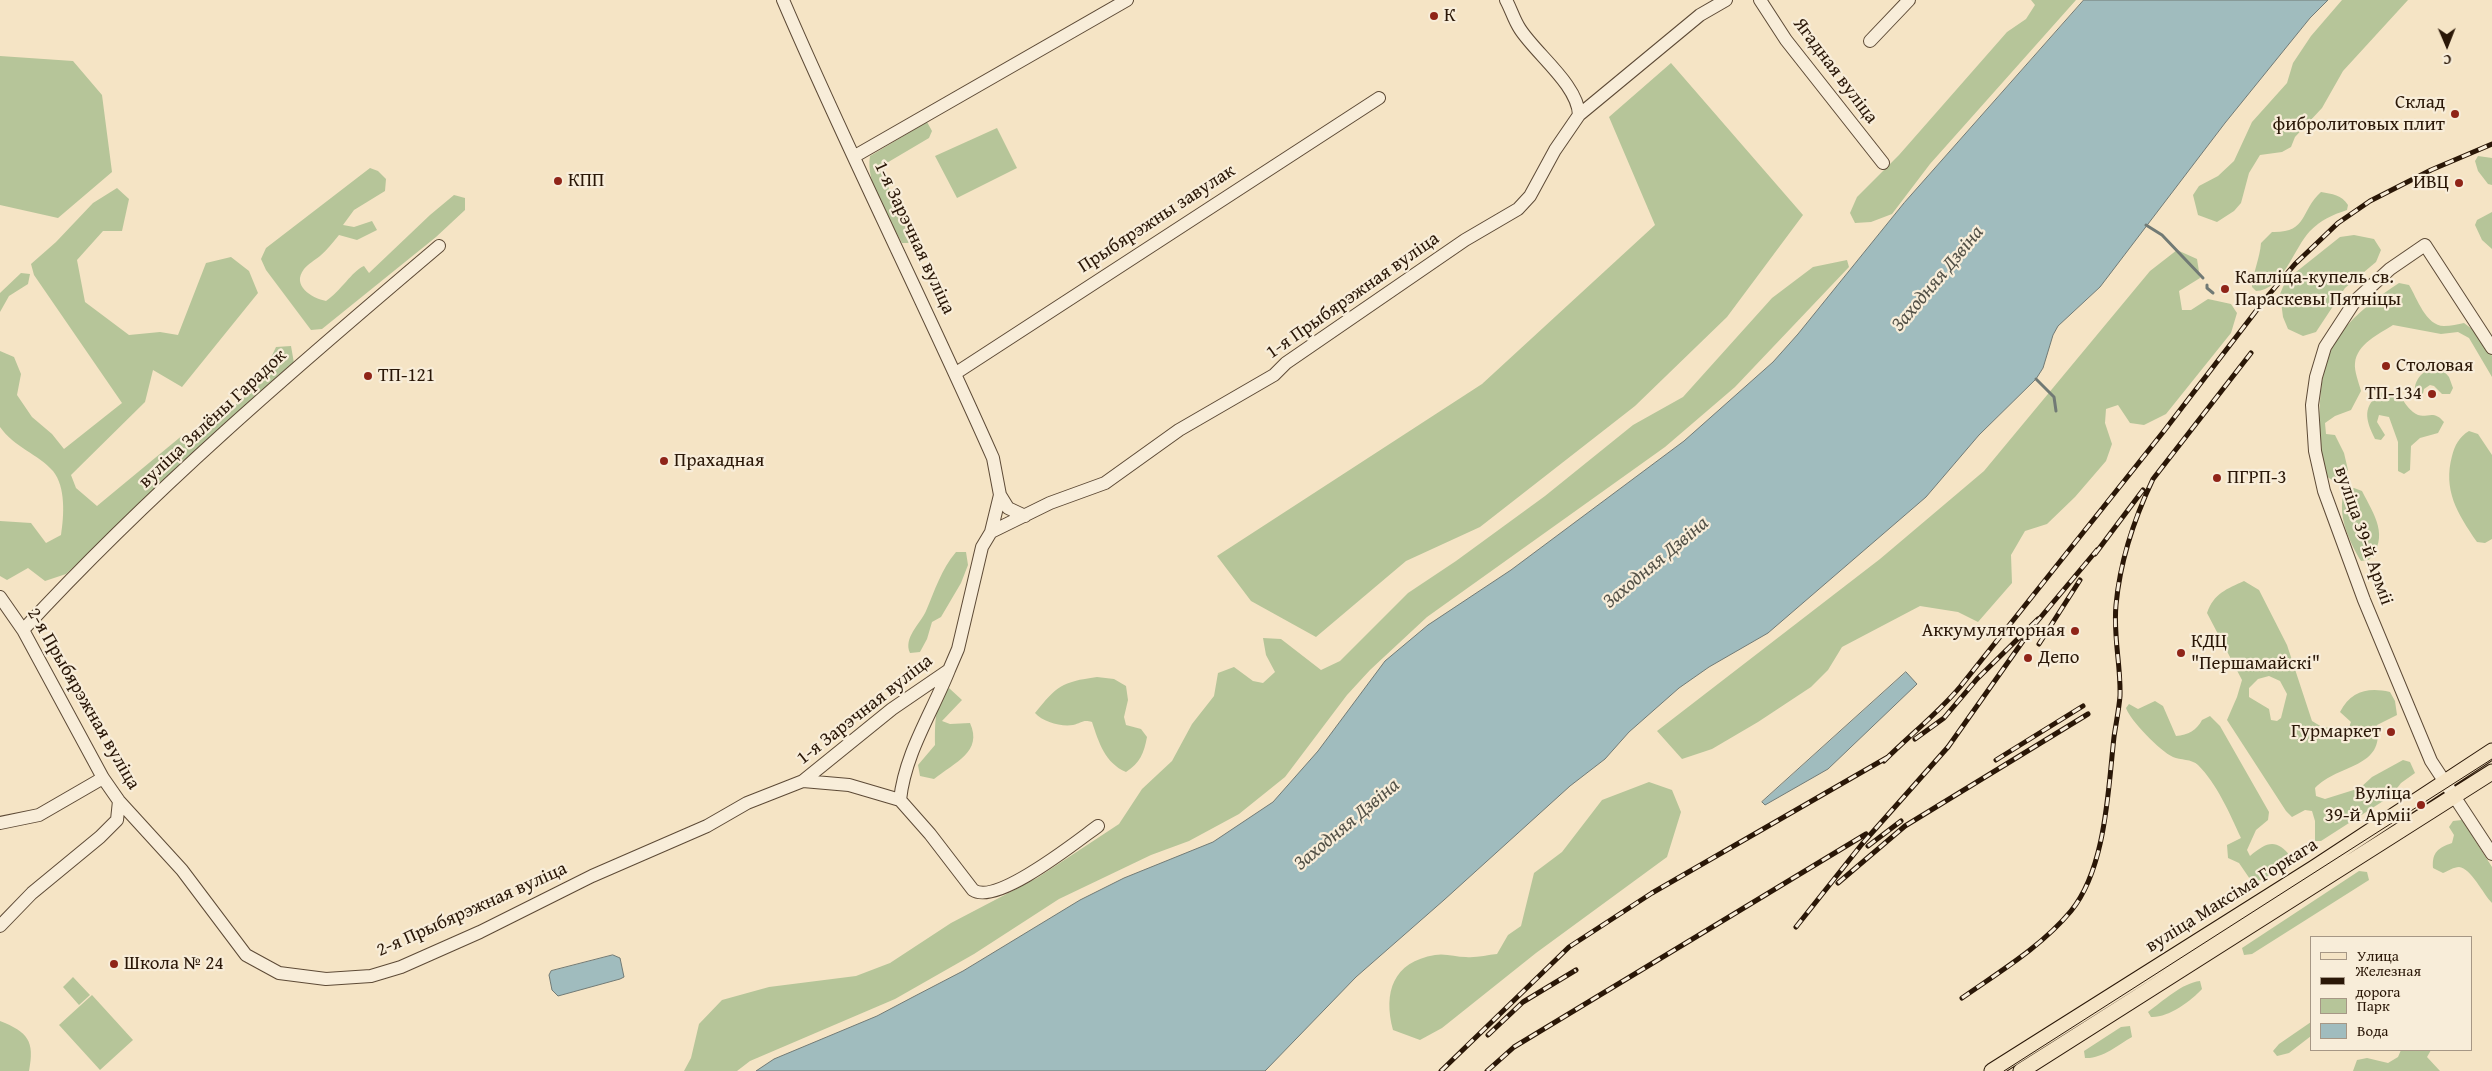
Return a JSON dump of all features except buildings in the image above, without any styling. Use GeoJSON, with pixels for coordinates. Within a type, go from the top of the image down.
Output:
{"type":"FeatureCollection","features":[{"type":"Feature","properties":{"kind":"main road","name":"вуліца Максіма Горкага"},"geometry":{"type":"LineString","coordinates":[[2318,874],[2492,751]]}},
{"type":"Feature","properties":{"kind":"main road","name":"вуліца Максіма Горкага"},"geometry":{"type":"LineString","coordinates":[[2021,1071],[2192,954],[2318,874],[2492,772]]}},
{"type":"Feature","properties":{"kind":"main road","name":"вуліца Максіма Горкага"},"geometry":{"type":"LineString","coordinates":[[1992,1071],[2192,954]]}},
{"type":"Feature","properties":{"kind":"street","name":"1-я Зарэчная вуліца"},"geometry":{"type":"LineString","coordinates":[[783,0],[822,91],[855,156],[956,373],[993,458],[1000,495],[991,532],[982,547],[958,649],[949,670],[892,709],[803,781]]}},
{"type":"Feature","properties":{"kind":"street"},"geometry":{"type":"LineString","coordinates":[[855,156],[1127,0]]}},
{"type":"Feature","properties":{"kind":"street"},"geometry":{"type":"LineString","coordinates":[[1506,0],[1519,28],[1573,93],[1579,106],[1579,115]]}},
{"type":"Feature","properties":{"kind":"street","name":"1-я Прыбярэжная вуліца"},"geometry":{"type":"LineString","coordinates":[[991,532],[1050,504],[1105,484],[1179,430],[1274,375],[1286,363],[1465,240],[1518,209],[1530,196],[1556,150],[1579,115],[1700,14],[1726,0]]}},
{"type":"Feature","properties":{"kind":"street","name":"Ягадная вуліца"},"geometry":{"type":"LineString","coordinates":[[1760,0],[1786,40],[1883,164]]}},
{"type":"Feature","properties":{"kind":"street"},"geometry":{"type":"LineString","coordinates":[[1870,40],[1910,0]]}},
{"type":"Feature","properties":{"kind":"street","name":"Прыбярэжны завулак"},"geometry":{"type":"LineString","coordinates":[[956,373],[1379,98]]}},
{"type":"Feature","properties":{"kind":"street","name":"вуліца 39-й Арміі"},"geometry":{"type":"LineString","coordinates":[[2492,348],[2425,245],[2390,269],[2355,301],[2325,347],[2316,377],[2312,406],[2315,451],[2324,491],[2406,705],[2434,768],[2492,854]]}},
{"type":"Feature","properties":{"kind":"street","name":"вуліца Зялёны Гарадок"},"geometry":{"type":"LineString","coordinates":[[24,630],[179,474],[287,375],[438,246]]}},
{"type":"Feature","properties":{"kind":"street"},"geometry":{"type":"LineString","coordinates":[[1000,495],[1008,508],[1024,516]]}},
{"type":"Feature","properties":{"kind":"street","name":"2-я Прыбярэжная вуліца"},"geometry":{"type":"LineString","coordinates":[[0,597],[24,630],[104,778],[119,801],[182,870],[246,955],[279,973],[326,979],[371,976],[401,967],[480,932],[592,876],[707,826],[747,803],[803,781]]}},
{"type":"Feature","properties":{"kind":"street"},"geometry":{"type":"LineString","coordinates":[[900,800],[902,783],[925,719],[949,670]]}},
{"type":"Feature","properties":{"kind":"street"},"geometry":{"type":"LineString","coordinates":[[0,823],[39,815],[104,778]]}},
{"type":"Feature","properties":{"kind":"street"},"geometry":{"type":"LineString","coordinates":[[803,781],[849,785],[900,800],[978,893],[990,893],[1012,884],[1098,826]]}},
{"type":"Feature","properties":{"kind":"street"},"geometry":{"type":"LineString","coordinates":[[0,926],[32,893],[100,838],[117,820],[119,801]]}},
{"type":"Feature","properties":{"kind":"green space"},"geometry":{"type":"Polygon","coordinates":[[[2031,0],[2076,0],[1930,164],[1892,214],[1871,222],[1855,223],[1850,213],[1857,197],[1899,155],[2007,32],[2026,19],[2035,5],[2031,0]]]}},
{"type":"Feature","properties":{"kind":"green space"},"geometry":{"type":"Polygon","coordinates":[[[2342,0],[2408,0],[2343,71],[2322,108],[2295,137],[2291,147],[2282,152],[2260,155],[2249,173],[2241,203],[2234,211],[2217,222],[2198,215],[2193,195],[2199,186],[2218,176],[2234,161],[2252,122],[2287,83],[2293,63],[2311,36],[2342,0]]]}},
{"type":"Feature","properties":{"kind":"green space"},"geometry":{"type":"Polygon","coordinates":[[[0,56],[73,61],[102,95],[112,172],[58,218],[0,205],[0,56]]]}},
{"type":"Feature","properties":{"kind":"green space"},"geometry":{"type":"Polygon","coordinates":[[[1671,63],[1803,215],[1727,317],[1635,406],[1480,527],[1406,561],[1316,637],[1251,601],[1217,556],[1482,384],[1655,225],[1609,117],[1671,63]]]}},
{"type":"Feature","properties":{"kind":"green space"},"geometry":{"type":"Polygon","coordinates":[[[927,122],[932,131],[929,138],[885,164],[887,184],[913,225],[911,243],[902,243],[875,189],[869,167],[870,156],[927,122]]]}},
{"type":"Feature","properties":{"kind":"green space"},"geometry":{"type":"Polygon","coordinates":[[[997,128],[1017,168],[957,198],[935,156],[997,128]]]}},
{"type":"Feature","properties":{"kind":"green space"},"geometry":{"type":"Polygon","coordinates":[[[2478,156],[2492,158],[2492,185],[2488,184],[2478,171],[2475,161],[2478,156]]]}},
{"type":"Feature","properties":{"kind":"green space"},"geometry":{"type":"Polygon","coordinates":[[[370,168],[378,171],[386,179],[385,191],[354,210],[343,225],[354,227],[372,221],[377,230],[357,240],[339,235],[323,254],[304,269],[300,281],[305,290],[315,297],[326,301],[355,272],[364,266],[369,273],[454,195],[465,198],[465,210],[436,237],[322,329],[311,330],[266,270],[261,259],[266,248],[370,168]]]}},
{"type":"Feature","properties":{"kind":"green space"},"geometry":{"type":"Polygon","coordinates":[[[117,188],[129,199],[122,231],[103,231],[77,260],[85,302],[129,335],[160,332],[178,335],[206,263],[231,257],[249,271],[258,293],[182,387],[153,370],[145,402],[71,475],[76,488],[97,506],[184,434],[196,440],[258,385],[276,347],[291,346],[294,363],[66,574],[45,581],[28,568],[7,580],[0,576],[0,521],[31,523],[46,543],[61,535],[63,502],[60,485],[53,471],[12,440],[0,427],[0,351],[14,357],[21,374],[17,395],[32,417],[52,434],[64,449],[122,403],[34,275],[31,264],[56,242],[93,203],[117,188]]]}},
{"type":"Feature","properties":{"kind":"green space"},"geometry":{"type":"Polygon","coordinates":[[[2321,192],[2336,195],[2343,199],[2348,205],[2347,210],[2327,218],[2314,227],[2304,238],[2281,276],[2265,289],[2256,291],[2252,287],[2261,243],[2272,232],[2292,229],[2298,225],[2314,199],[2321,192]]]}},
{"type":"Feature","properties":{"kind":"green space"},"geometry":{"type":"Polygon","coordinates":[[[2492,212],[2492,249],[2482,240],[2475,225],[2477,220],[2492,212]]]}},
{"type":"Feature","properties":{"kind":"green space"},"geometry":{"type":"Polygon","coordinates":[[[2354,235],[2374,239],[2381,250],[2376,262],[2345,288],[2316,332],[2303,336],[2288,329],[2283,317],[2280,294],[2286,280],[2340,237],[2354,235]]]}},
{"type":"Feature","properties":{"kind":"green space"},"geometry":{"type":"Polygon","coordinates":[[[2177,250],[2197,259],[2200,278],[2179,291],[2182,310],[2191,310],[2208,299],[2231,304],[2237,313],[2231,333],[2166,414],[2144,425],[2130,423],[2118,405],[2106,409],[2105,423],[2112,444],[2106,461],[2075,497],[2047,524],[2025,531],[2011,555],[2012,583],[1978,622],[1958,612],[1920,606],[1842,647],[1828,670],[1811,687],[1758,722],[1712,749],[1682,759],[1657,731],[1880,559],[1984,471],[2150,271],[2177,250]]]}},
{"type":"Feature","properties":{"kind":"green space"},"geometry":{"type":"Polygon","coordinates":[[[1847,260],[1849,267],[1735,387],[1665,447],[1427,617],[1370,670],[1347,695],[1285,777],[1239,814],[1189,841],[1151,855],[1059,899],[974,954],[895,999],[750,1061],[737,1071],[684,1071],[691,1058],[699,1024],[722,1000],[769,987],[856,976],[890,963],[951,923],[1037,878],[1119,824],[1142,789],[1172,761],[1192,724],[1214,696],[1218,673],[1234,667],[1253,681],[1263,683],[1275,672],[1266,655],[1263,638],[1281,639],[1321,670],[1340,661],[1408,593],[1456,561],[1545,496],[1633,425],[1683,397],[1772,298],[1813,267],[1847,260]]]}},
{"type":"Feature","properties":{"kind":"green space"},"geometry":{"type":"Polygon","coordinates":[[[21,273],[30,274],[28,284],[9,296],[0,312],[0,293],[21,273]]]}},
{"type":"Feature","properties":{"kind":"green space"},"geometry":{"type":"Polygon","coordinates":[[[2399,283],[2409,285],[2427,316],[2438,325],[2464,323],[2476,332],[2492,356],[2492,377],[2469,338],[2458,332],[2441,334],[2393,325],[2375,336],[2364,345],[2357,356],[2355,370],[2361,391],[2351,410],[2335,416],[2325,423],[2326,434],[2335,435],[2344,453],[2348,470],[2344,475],[2332,480],[2326,476],[2321,442],[2320,402],[2326,364],[2332,347],[2347,325],[2368,305],[2399,283]]]}},
{"type":"Feature","properties":{"kind":"green space"},"geometry":{"type":"Polygon","coordinates":[[[2430,369],[2442,369],[2449,377],[2453,388],[2450,394],[2442,394],[2434,386],[2430,385],[2424,389],[2422,398],[2418,398],[2415,385],[2419,377],[2430,369]]]}},
{"type":"Feature","properties":{"kind":"green space"},"geometry":{"type":"Polygon","coordinates":[[[2382,392],[2399,396],[2417,415],[2436,416],[2444,422],[2438,433],[2420,438],[2411,446],[2410,470],[2404,474],[2398,471],[2398,442],[2389,417],[2379,415],[2377,422],[2385,435],[2381,440],[2375,439],[2369,425],[2368,408],[2371,402],[2382,392]]]}},
{"type":"Feature","properties":{"kind":"green space"},"geometry":{"type":"Polygon","coordinates":[[[2469,431],[2478,434],[2492,455],[2492,539],[2485,543],[2477,542],[2458,511],[2449,480],[2453,452],[2460,439],[2469,431]]]}},
{"type":"Feature","properties":{"kind":"green space"},"geometry":{"type":"Polygon","coordinates":[[[2354,488],[2362,491],[2378,526],[2378,542],[2369,560],[2361,561],[2352,545],[2343,519],[2342,501],[2344,492],[2354,488]]]}},
{"type":"Feature","properties":{"kind":"green space"},"geometry":{"type":"Polygon","coordinates":[[[956,552],[966,552],[968,565],[961,583],[941,617],[932,622],[927,639],[920,652],[910,653],[908,647],[910,637],[926,611],[942,573],[956,552]]]}},
{"type":"Feature","properties":{"kind":"green space"},"geometry":{"type":"Polygon","coordinates":[[[2244,581],[2259,590],[2287,645],[2312,721],[2322,727],[2348,730],[2351,722],[2340,712],[2349,699],[2355,695],[2374,690],[2390,692],[2395,701],[2397,715],[2377,725],[2378,739],[2374,750],[2358,764],[2325,780],[2315,788],[2316,796],[2325,799],[2360,788],[2372,777],[2403,760],[2410,762],[2415,773],[2401,783],[2391,796],[2321,841],[2315,841],[2315,821],[2312,811],[2305,810],[2292,817],[2286,811],[2227,720],[2242,680],[2207,613],[2217,596],[2244,581]],[[2269,676],[2258,679],[2249,688],[2249,697],[2269,709],[2271,720],[2277,721],[2281,718],[2287,694],[2280,681],[2269,676]]]}},
{"type":"Feature","properties":{"kind":"green space"},"geometry":{"type":"Polygon","coordinates":[[[1097,677],[1114,679],[1126,686],[1128,700],[1124,717],[1126,725],[1141,729],[1147,737],[1141,757],[1126,772],[1108,758],[1100,745],[1092,722],[1084,721],[1073,725],[1058,724],[1047,721],[1035,713],[1055,691],[1067,683],[1097,677]]]}},
{"type":"Feature","properties":{"kind":"green space"},"geometry":{"type":"Polygon","coordinates":[[[949,688],[962,700],[942,721],[950,724],[970,723],[973,742],[965,756],[934,779],[920,776],[918,765],[935,745],[935,722],[938,708],[940,701],[949,688]]]}},
{"type":"Feature","properties":{"kind":"green space"},"geometry":{"type":"Polygon","coordinates":[[[2155,701],[2163,706],[2176,736],[2192,731],[2198,727],[2202,720],[2210,716],[2220,726],[2269,812],[2268,820],[2256,830],[2247,850],[2250,856],[2266,845],[2271,844],[2281,847],[2291,857],[2273,873],[2252,882],[2239,863],[2228,858],[2227,845],[2241,838],[2211,781],[2195,763],[2173,757],[2161,749],[2139,727],[2126,708],[2129,704],[2138,709],[2155,701]]]}},
{"type":"Feature","properties":{"kind":"green space"},"geometry":{"type":"Polygon","coordinates":[[[1649,782],[1672,790],[1681,812],[1667,857],[1536,953],[1442,1028],[1420,1040],[1393,1030],[1389,1003],[1391,991],[1401,972],[1409,964],[1443,954],[1478,957],[1497,954],[1508,935],[1521,926],[1534,873],[1562,852],[1602,800],[1649,782]]]}},
{"type":"Feature","properties":{"kind":"green space"},"geometry":{"type":"Polygon","coordinates":[[[2462,820],[2492,867],[2492,903],[2472,876],[2463,868],[2453,868],[2443,873],[2433,868],[2437,851],[2452,843],[2454,835],[2449,827],[2453,821],[2462,820]]]}},
{"type":"Feature","properties":{"kind":"green space"},"geometry":{"type":"Polygon","coordinates":[[[2359,871],[2367,872],[2369,880],[2252,954],[2244,955],[2242,948],[2359,871]]]}},
{"type":"Feature","properties":{"kind":"green space"},"geometry":{"type":"Polygon","coordinates":[[[73,977],[90,995],[79,1005],[63,987],[73,977]]]}},
{"type":"Feature","properties":{"kind":"green space"},"geometry":{"type":"Polygon","coordinates":[[[2200,981],[2202,989],[2192,999],[2172,1012],[2158,1017],[2151,1017],[2148,1012],[2166,998],[2186,985],[2200,981]]]}},
{"type":"Feature","properties":{"kind":"green space"},"geometry":{"type":"Polygon","coordinates":[[[92,995],[133,1040],[100,1070],[59,1025],[92,995]]]}},
{"type":"Feature","properties":{"kind":"green space"},"geometry":{"type":"Polygon","coordinates":[[[0,1021],[17,1029],[27,1039],[31,1052],[29,1071],[0,1071],[0,1021]]]}},
{"type":"Feature","properties":{"kind":"green space"},"geometry":{"type":"Polygon","coordinates":[[[2310,1023],[2310,1037],[2289,1053],[2277,1056],[2273,1051],[2279,1044],[2310,1023]]]}},
{"type":"Feature","properties":{"kind":"green space"},"geometry":{"type":"Polygon","coordinates":[[[2130,1026],[2132,1037],[2104,1054],[2085,1058],[2084,1051],[2121,1027],[2130,1026]]]}},
{"type":"Feature","properties":{"kind":"green space"},"geometry":{"type":"Polygon","coordinates":[[[2401,1051],[2430,1051],[2427,1057],[2440,1071],[2353,1071],[2357,1060],[2367,1058],[2388,1063],[2398,1057],[2401,1051]]]}},
{"type":"Feature","properties":{"kind":"water","name":"Заходняя Дзвіна"},"geometry":{"type":"Polygon","coordinates":[[[2084,0],[2328,0],[2310,18],[2225,123],[2100,287],[2058,326],[2053,335],[2043,368],[2036,379],[1979,435],[1926,497],[1768,633],[1709,667],[1679,688],[1629,732],[1605,759],[1570,786],[1356,977],[1265,1071],[756,1071],[774,1059],[877,1016],[963,971],[1080,900],[1124,878],[1213,842],[1273,802],[1318,751],[1385,661],[1428,625],[1511,570],[1684,441],[1773,362],[1904,203],[2084,0]]]}},
{"type":"Feature","properties":{"kind":"water"},"geometry":{"type":"Polygon","coordinates":[[[1906,672],[1917,684],[1828,769],[1765,805],[1762,802],[1906,672]]]}},
{"type":"Feature","properties":{"kind":"water"},"geometry":{"type":"Polygon","coordinates":[[[613,955],[620,958],[624,977],[558,996],[552,990],[549,975],[551,971],[613,955]]]}},
{"type":"Feature","properties":{"kind":"waterway"},"geometry":{"type":"LineString","coordinates":[[2146,225],[2162,235],[2203,278]]}},
{"type":"Feature","properties":{"kind":"waterway"},"geometry":{"type":"LineString","coordinates":[[2207,285],[2207,288],[2213,293]]}},
{"type":"Feature","properties":{"kind":"waterway"},"geometry":{"type":"LineString","coordinates":[[2036,379],[2054,397],[2056,411]]}},
{"type":"Feature","properties":{"kind":"tram line"},"geometry":{"type":"LineString","coordinates":[[2004,1071],[2492,759]]}},
{"type":"Feature","properties":{"kind":"railway"},"geometry":{"type":"LineString","coordinates":[[1884,761],[1960,687],[2164,431],[2266,298],[2295,264],[2338,223],[2370,201],[2431,170],[2492,144]]}},
{"type":"Feature","properties":{"kind":"railway"},"geometry":{"type":"LineString","coordinates":[[1962,998],[2047,936],[2071,911],[2083,893],[2092,873],[2107,804],[2120,696],[2115,617],[2124,556],[2140,509],[2153,479],[2251,353]]}},
{"type":"Feature","properties":{"kind":"railway"},"geometry":{"type":"LineString","coordinates":[[2095,554],[2143,490]]}},
{"type":"Feature","properties":{"kind":"railway"},"geometry":{"type":"LineString","coordinates":[[2035,624],[2097,550]]}},
{"type":"Feature","properties":{"kind":"railway"},"geometry":{"type":"LineString","coordinates":[[2039,644],[2080,580]]}},
{"type":"Feature","properties":{"kind":"railway"},"geometry":{"type":"LineString","coordinates":[[1915,739],[1944,718],[1977,679],[2038,619]]}},
{"type":"Feature","properties":{"kind":"railway"},"geometry":{"type":"LineString","coordinates":[[1796,927],[1862,844],[1948,747],[2023,641]]}},
{"type":"Feature","properties":{"kind":"railway"},"geometry":{"type":"LineString","coordinates":[[1996,760],[2083,706]]}},
{"type":"Feature","properties":{"kind":"railway"},"geometry":{"type":"LineString","coordinates":[[1838,883],[1905,826],[2088,714]]}},
{"type":"Feature","properties":{"kind":"railway"},"geometry":{"type":"LineString","coordinates":[[1441,1071],[1569,947],[1652,893],[1888,757]]}},
{"type":"Feature","properties":{"kind":"railway"},"geometry":{"type":"LineString","coordinates":[[1868,846],[1901,821]]}},
{"type":"Feature","properties":{"kind":"railway"},"geometry":{"type":"LineString","coordinates":[[1487,1071],[1514,1047],[1866,834]]}},
{"type":"Feature","properties":{"kind":"railway"},"geometry":{"type":"LineString","coordinates":[[1488,1035],[1523,1002],[1576,970]]}},
{"type":"Feature","properties":{"kind":"place","name":"К"},"geometry":{"type":"Point","coordinates":[1434,16]}},
{"type":"Feature","properties":{"kind":"place","name":"Склад фибролитовых плит"},"geometry":{"type":"Point","coordinates":[2455,114]}},
{"type":"Feature","properties":{"kind":"place","name":"КПП"},"geometry":{"type":"Point","coordinates":[558,181]}},
{"type":"Feature","properties":{"kind":"place","name":"ИВЦ"},"geometry":{"type":"Point","coordinates":[2459,183]}},
{"type":"Feature","properties":{"kind":"place","name":"Капліца-купель св. Параскевы Пятніцы"},"geometry":{"type":"Point","coordinates":[2225,289]}},
{"type":"Feature","properties":{"kind":"place","name":"Столовая"},"geometry":{"type":"Point","coordinates":[2386,366]}},
{"type":"Feature","properties":{"kind":"place","name":"ТП-121"},"geometry":{"type":"Point","coordinates":[368,376]}},
{"type":"Feature","properties":{"kind":"place","name":"ТП-134"},"geometry":{"type":"Point","coordinates":[2432,394]}},
{"type":"Feature","properties":{"kind":"place","name":"Прахадная"},"geometry":{"type":"Point","coordinates":[664,461]}},
{"type":"Feature","properties":{"kind":"place","name":"ПГРП-3"},"geometry":{"type":"Point","coordinates":[2217,478]}},
{"type":"Feature","properties":{"kind":"place","name":"Аккумуляторная"},"geometry":{"type":"Point","coordinates":[2075,631]}},
{"type":"Feature","properties":{"kind":"place","name":"КДЦ \"Першамайскі\""},"geometry":{"type":"Point","coordinates":[2181,653]}},
{"type":"Feature","properties":{"kind":"place","name":"Депо"},"geometry":{"type":"Point","coordinates":[2028,658]}},
{"type":"Feature","properties":{"kind":"place","name":"Гурмаркет"},"geometry":{"type":"Point","coordinates":[2391,732]}},
{"type":"Feature","properties":{"kind":"place","name":"Вуліца 39-й Арміі"},"geometry":{"type":"Point","coordinates":[2421,805]}},
{"type":"Feature","properties":{"kind":"place","name":"Школа № 24"},"geometry":{"type":"Point","coordinates":[114,964]}}]}
